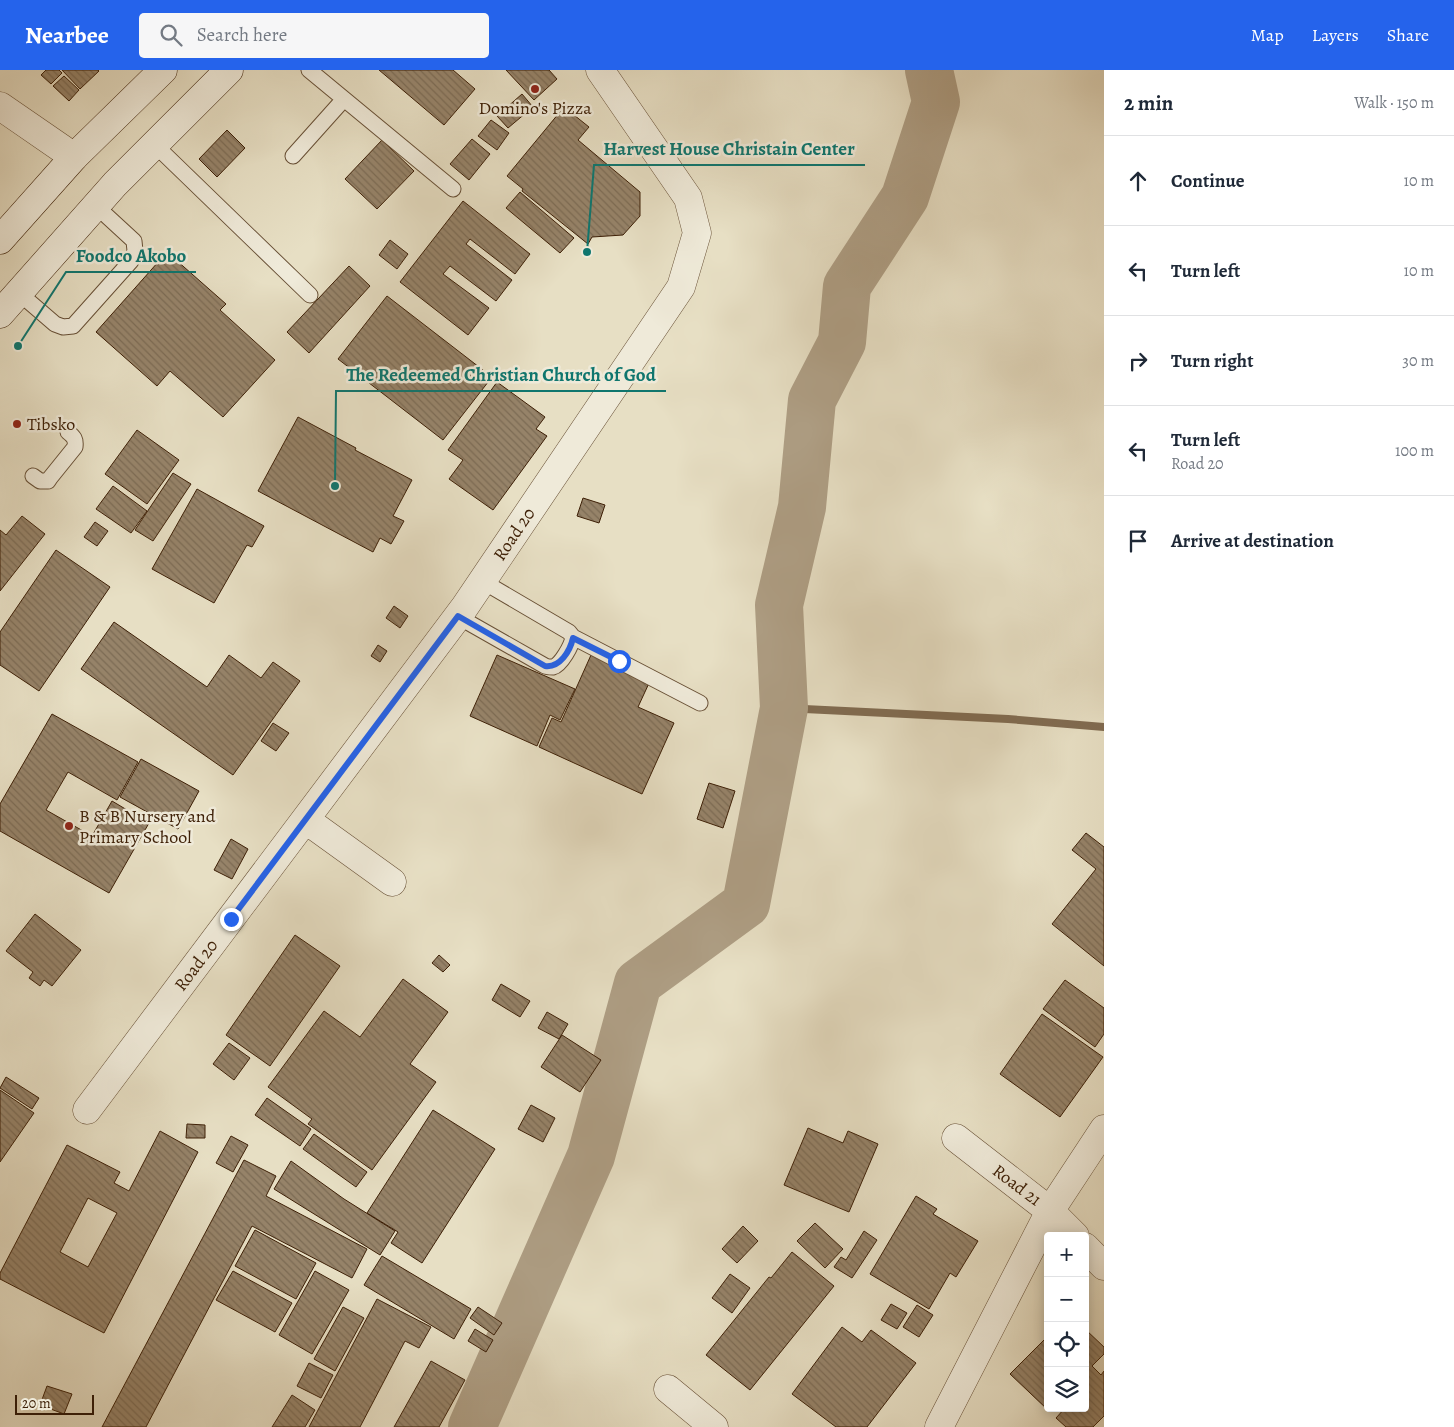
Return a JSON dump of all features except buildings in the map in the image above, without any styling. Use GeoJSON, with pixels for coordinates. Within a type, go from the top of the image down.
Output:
{"type":"FeatureCollection","features":[{"type":"Feature","properties":{"kind":"street"},"geometry":{"type":"LineString","coordinates":[[0,240],[74,158],[162,70]]}},
{"type":"Feature","properties":{"kind":"street"},"geometry":{"type":"LineString","coordinates":[[0,314],[154,144],[229,70]]}},
{"type":"Feature","properties":{"kind":"street","name":"Road 20"},"geometry":{"type":"LineString","coordinates":[[87,1110],[458,616],[681,287],[697,233],[688,198],[600,70]]}},
{"type":"Feature","properties":{"kind":"street"},"geometry":{"type":"LineString","coordinates":[[0,106],[74,158]]}},
{"type":"Feature","properties":{"kind":"street"},"geometry":{"type":"LineString","coordinates":[[306,820],[392,882]]}},
{"type":"Feature","properties":{"kind":"street"},"geometry":{"type":"LineString","coordinates":[[939,1427],[1050,1211],[1104,1129]]}},
{"type":"Feature","properties":{"kind":"street","name":"Road 21"},"geometry":{"type":"LineString","coordinates":[[956,1138],[1050,1211],[1070,1232]]}},
{"type":"Feature","properties":{"kind":"street"},"geometry":{"type":"LineString","coordinates":[[1089,1251],[1104,1266]]}},
{"type":"Feature","properties":{"kind":"street"},"geometry":{"type":"LineString","coordinates":[[668,1389],[714,1427]]}},
{"type":"Feature","properties":{"kind":"lane"},"geometry":{"type":"LineString","coordinates":[[309,70],[453,190]]}},
{"type":"Feature","properties":{"kind":"lane"},"geometry":{"type":"LineString","coordinates":[[293,156],[344,99]]}},
{"type":"Feature","properties":{"kind":"lane"},"geometry":{"type":"LineString","coordinates":[[154,144],[310,295]]}},
{"type":"Feature","properties":{"kind":"lane"},"geometry":{"type":"LineString","coordinates":[[19,293],[55,324],[63,327],[73,326],[126,268],[135,251],[134,241],[96,206]]}},
{"type":"Feature","properties":{"kind":"lane"},"geometry":{"type":"LineString","coordinates":[[33,476],[40,481],[48,481],[75,447],[76,441],[74,436],[68,432]]}},
{"type":"Feature","properties":{"kind":"lane"},"geometry":{"type":"LineString","coordinates":[[482,581],[569,632],[573,638],[700,703]]}},
{"type":"Feature","properties":{"kind":"lane"},"geometry":{"type":"LineString","coordinates":[[458,616],[545,666],[552,667],[558,665],[572,644],[573,638]]}},
{"type":"Feature","properties":{"kind":"waterway"},"geometry":{"type":"LineString","coordinates":[[472,1427],[591,1156],[638,983],[746,904],[784,708],[779,605],[802,507],[812,400],[842,342],[847,286],[905,197],[936,102],[929,70]]}},
{"type":"Feature","properties":{"kind":"waterway"},"geometry":{"type":"LineString","coordinates":[[784,708],[1008,719],[1104,727]]}},
{"type":"Feature","properties":{"kind":"place","name":"Domino's Pizza"},"geometry":{"type":"Point","coordinates":[535,89]}},
{"type":"Feature","properties":{"kind":"place","name":"Harvest House Christain Center"},"geometry":{"type":"Point","coordinates":[587,252]}},
{"type":"Feature","properties":{"kind":"place","name":"Foodco Akobo"},"geometry":{"type":"Point","coordinates":[18,346]}},
{"type":"Feature","properties":{"kind":"place","name":"Tibsko"},"geometry":{"type":"Point","coordinates":[17,424]}},
{"type":"Feature","properties":{"kind":"place","name":"The Redeemed Christian Church of God"},"geometry":{"type":"Point","coordinates":[335,486]}},
{"type":"Feature","properties":{"kind":"place","name":"B & B Nursery and Primary School"},"geometry":{"type":"Point","coordinates":[69,826]}},
{"type":"Feature","properties":{"kind":"route"},"geometry":{"type":"LineString","coordinates":[[231,919],[458,616],[545,666],[552,667],[558,665],[572,644],[573,638],[619,661]]}}]}
